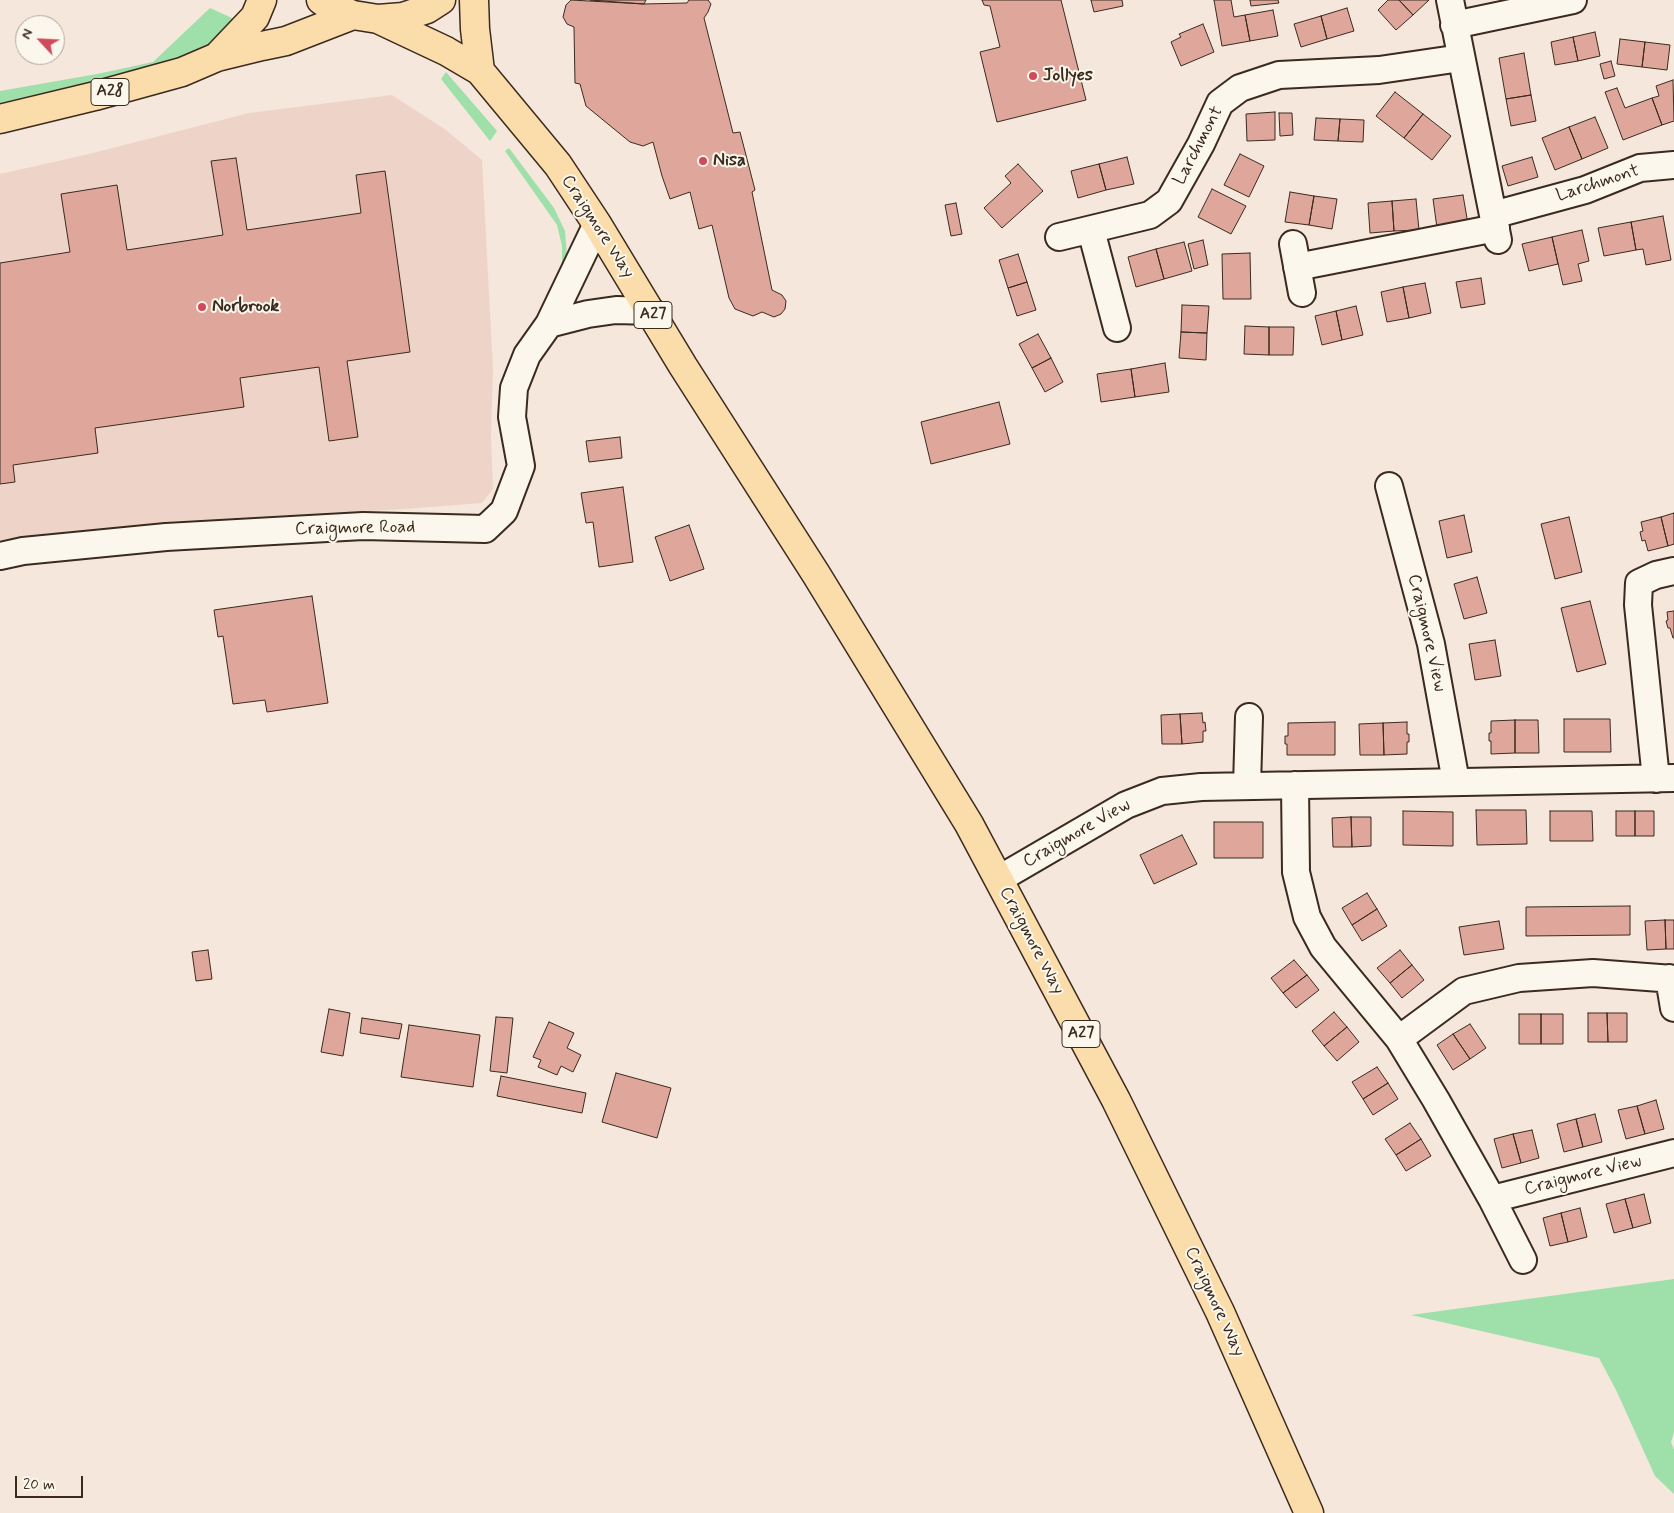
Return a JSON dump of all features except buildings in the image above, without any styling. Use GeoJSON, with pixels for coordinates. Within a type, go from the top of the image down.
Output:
{"type":"FeatureCollection","features":[{"type":"Feature","properties":{"kind":"highway","name":"A28"},"geometry":{"type":"LineString","coordinates":[[217,57],[255,17],[262,0]]}},
{"type":"Feature","properties":{"kind":"highway","name":"A28"},"geometry":{"type":"LineString","coordinates":[[321,0],[330,6],[366,17]]}},
{"type":"Feature","properties":{"kind":"highway","name":"A28"},"geometry":{"type":"LineString","coordinates":[[0,119],[165,77],[217,57],[286,41],[366,17],[403,17],[427,9],[441,0]]}},
{"type":"Feature","properties":{"kind":"highway"},"geometry":{"type":"LineString","coordinates":[[474,0],[475,30],[480,71]]}},
{"type":"Feature","properties":{"kind":"highway","name":"Craigmore Way"},"geometry":{"type":"LineString","coordinates":[[366,17],[446,52],[480,71],[558,165],[597,224],[683,366],[816,574],[969,824],[1116,1100],[1216,1304],[1308,1513]]}},
{"type":"Feature","properties":{"kind":"street"},"geometry":{"type":"LineString","coordinates":[[1496,227],[1452,12],[1573,0]]}},
{"type":"Feature","properties":{"kind":"street","name":"Larchmont"},"geometry":{"type":"LineString","coordinates":[[1059,237],[1150,215],[1169,201],[1201,144],[1220,103],[1240,88],[1279,75],[1379,70],[1461,58]]}},
{"type":"Feature","properties":{"kind":"street","name":"Larchmont"},"geometry":{"type":"LineString","coordinates":[[1302,293],[1295,256],[1496,227],[1640,168],[1674,164]]}},
{"type":"Feature","properties":{"kind":"street","name":"Craigmore Road"},"geometry":{"type":"LineString","coordinates":[[0,556],[23,550],[166,537],[363,526],[485,528],[504,510],[521,466],[512,417],[514,388],[527,355],[549,324],[597,224]]}},
{"type":"Feature","properties":{"kind":"street"},"geometry":{"type":"LineString","coordinates":[[1091,230],[1116,328]]}},
{"type":"Feature","properties":{"kind":"street"},"geometry":{"type":"LineString","coordinates":[[549,324],[588,314],[616,310],[651,312]]}},
{"type":"Feature","properties":{"kind":"street","name":"Craigmore View"},"geometry":{"type":"LineString","coordinates":[[1389,486],[1431,644],[1456,782]]}},
{"type":"Feature","properties":{"kind":"street","name":"Craigmore View"},"geometry":{"type":"LineString","coordinates":[[999,879],[1126,805],[1162,790],[1201,787],[1665,779],[1638,605],[1639,583],[1656,575],[1674,571]]}},
{"type":"Feature","properties":{"kind":"street"},"geometry":{"type":"LineString","coordinates":[[1247,786],[1249,717]]}},
{"type":"Feature","properties":{"kind":"street"},"geometry":{"type":"LineString","coordinates":[[1295,785],[1296,872],[1307,917],[1323,947],[1399,1040],[1436,1100],[1523,1260]]}},
{"type":"Feature","properties":{"kind":"street"},"geometry":{"type":"LineString","coordinates":[[1399,1040],[1464,991],[1519,978],[1593,973],[1671,979],[1674,1008]]}},
{"type":"Feature","properties":{"kind":"street","name":"Craigmore View"},"geometry":{"type":"LineString","coordinates":[[1492,1200],[1674,1153]]}},
{"type":"Feature","properties":{"kind":"shaded area"},"geometry":{"type":"Polygon","coordinates":[[[392,95],[446,130],[482,160],[493,369],[491,436],[493,489],[482,503],[179,521],[15,539],[0,543],[0,174],[89,154],[249,113],[392,95]]]}},
{"type":"Feature","properties":{"kind":"green space"},"geometry":{"type":"Polygon","coordinates":[[[210,8],[234,19],[222,37],[189,56],[148,70],[0,103],[0,91],[153,62],[210,8]]]}},
{"type":"Feature","properties":{"kind":"green space"},"geometry":{"type":"Polygon","coordinates":[[[446,72],[497,131],[490,141],[441,79],[446,72]]]}},
{"type":"Feature","properties":{"kind":"green space"},"geometry":{"type":"Polygon","coordinates":[[[509,148],[554,208],[565,231],[567,257],[562,271],[562,246],[557,225],[505,151],[509,148]]]}},
{"type":"Feature","properties":{"kind":"green space"},"geometry":{"type":"Polygon","coordinates":[[[1674,1279],[1674,1432],[1671,1442],[1674,1450],[1674,1494],[1655,1476],[1617,1392],[1599,1358],[1411,1315],[1674,1279]]]}},
{"type":"Feature","properties":{"kind":"place","name":"Jollyes"},"geometry":{"type":"Point","coordinates":[1033,76]}},
{"type":"Feature","properties":{"kind":"place","name":"Nisa"},"geometry":{"type":"Point","coordinates":[703,161]}},
{"type":"Feature","properties":{"kind":"place","name":"Norbrook"},"geometry":{"type":"Point","coordinates":[202,307]}}]}
